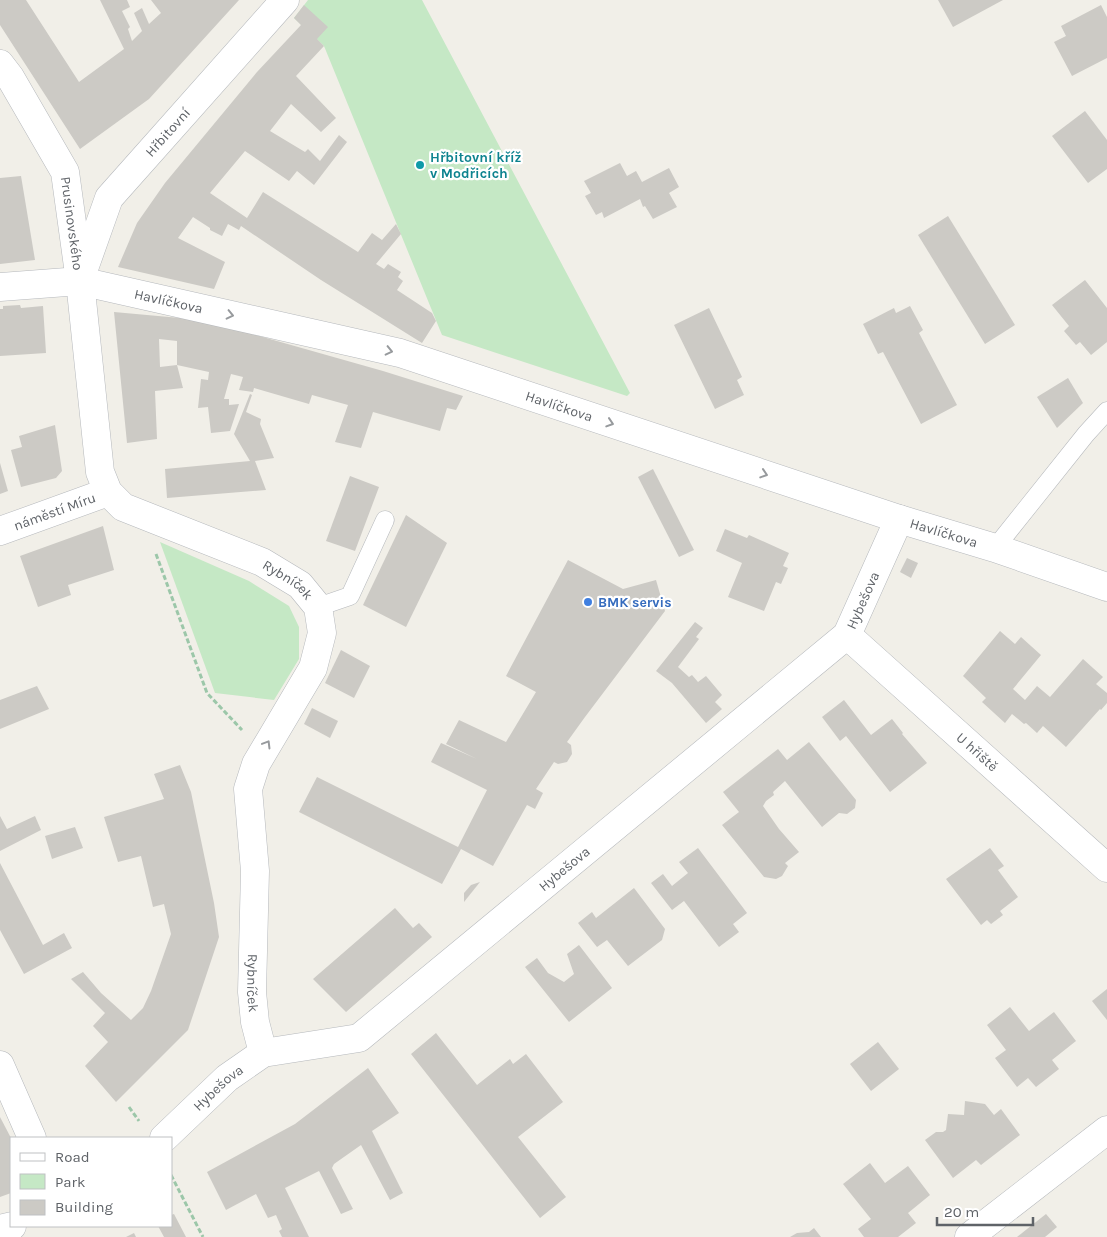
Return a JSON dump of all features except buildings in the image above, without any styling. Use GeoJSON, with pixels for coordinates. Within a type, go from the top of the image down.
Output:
{"type":"FeatureCollection","features":[{"type":"Feature","properties":{"kind":"street","name":"Hřbitovní"},"geometry":{"type":"LineString","coordinates":[[80,281],[109,198],[285,0]]}},
{"type":"Feature","properties":{"kind":"street","name":"Prusinovského"},"geometry":{"type":"LineString","coordinates":[[0,64],[10,77],[65,172],[80,281]]}},
{"type":"Feature","properties":{"kind":"street","name":"Havlíčkova"},"geometry":{"type":"LineString","coordinates":[[0,288],[80,281],[400,353],[899,519],[995,548],[1107,587]]}},
{"type":"Feature","properties":{"kind":"street","name":"Rybníček"},"geometry":{"type":"LineString","coordinates":[[80,281],[100,472],[108,492],[123,507],[262,562],[300,585],[320,620],[313,668],[262,752],[248,789],[255,871],[252,992],[263,1053]]}},
{"type":"Feature","properties":{"kind":"street","name":"náměstí Míru"},"geometry":{"type":"LineString","coordinates":[[0,532],[108,492]]}},
{"type":"Feature","properties":{"kind":"street","name":"Hybešova"},"geometry":{"type":"LineString","coordinates":[[165,1137],[227,1078],[263,1053],[359,1038],[847,635],[899,519]]}},
{"type":"Feature","properties":{"kind":"street","name":"U hřiště"},"geometry":{"type":"LineString","coordinates":[[847,635],[1107,868]]}},
{"type":"Feature","properties":{"kind":"street"},"geometry":{"type":"LineString","coordinates":[[0,1065],[32,1137]]}},
{"type":"Feature","properties":{"kind":"street"},"geometry":{"type":"LineString","coordinates":[[969,1237],[1104,1139]]}},
{"type":"Feature","properties":{"kind":"lane"},"geometry":{"type":"LineString","coordinates":[[995,548],[1086,434],[1107,411]]}},
{"type":"Feature","properties":{"kind":"lane"},"geometry":{"type":"LineString","coordinates":[[320,620],[350,596],[385,520]]}},
{"type":"Feature","properties":{"kind":"path"},"geometry":{"type":"LineString","coordinates":[[142,515],[207,693],[262,752]]}},
{"type":"Feature","properties":{"kind":"path"},"geometry":{"type":"LineString","coordinates":[[172,1177],[203,1237]]}},
{"type":"Feature","properties":{"kind":"green space"},"geometry":{"type":"Polygon","coordinates":[[[308,0],[422,0],[630,393],[627,396],[442,335],[324,46],[294,18],[308,0]]]}},
{"type":"Feature","properties":{"kind":"green space"},"geometry":{"type":"Polygon","coordinates":[[[160,542],[249,581],[289,606],[299,627],[299,659],[274,700],[215,693],[160,542]]]}},
{"type":"Feature","properties":{"kind":"place","name":"Hřbitovní kříž v Modřicích"},"geometry":{"type":"Point","coordinates":[420,165]}},
{"type":"Feature","properties":{"kind":"place","name":"BMK servis"},"geometry":{"type":"Point","coordinates":[588,602]}}]}
